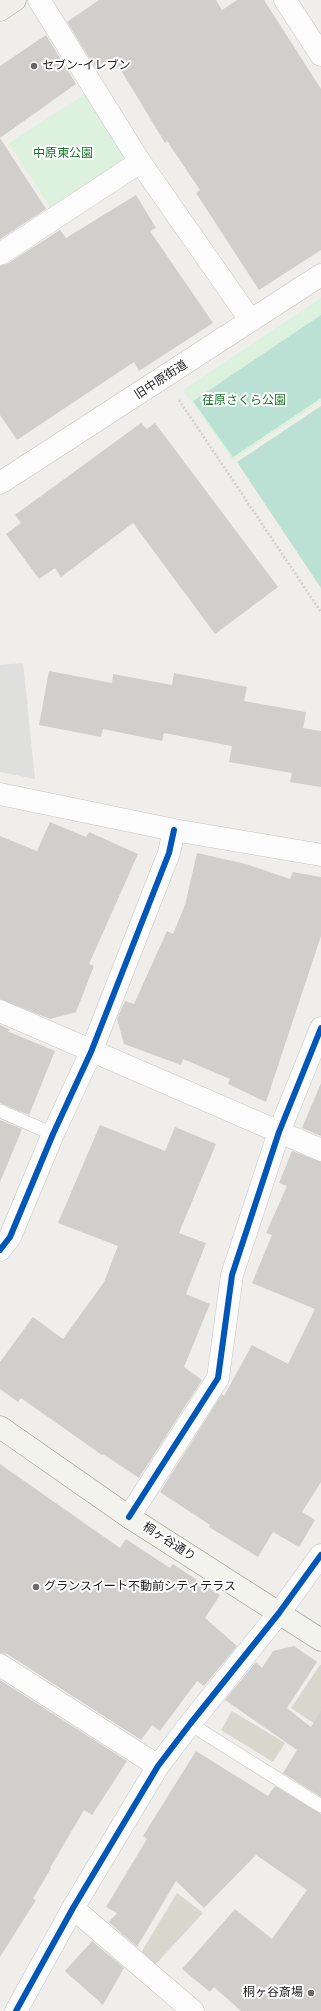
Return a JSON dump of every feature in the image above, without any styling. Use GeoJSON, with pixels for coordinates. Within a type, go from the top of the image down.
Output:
{"type":"FeatureCollection","features":[{"type":"Feature","properties":{"kind":"main road"},"geometry":{"type":"LineString","coordinates":[[0,10],[15,0]]}},
{"type":"Feature","properties":{"kind":"street"},"geometry":{"type":"LineString","coordinates":[[39,0],[140,162],[251,321]]}},
{"type":"Feature","properties":{"kind":"street"},"geometry":{"type":"LineString","coordinates":[[285,0],[321,55]]}},
{"type":"Feature","properties":{"kind":"street"},"geometry":{"type":"LineString","coordinates":[[0,254],[140,162]]}},
{"type":"Feature","properties":{"kind":"street","name":"旧中原街道"},"geometry":{"type":"LineString","coordinates":[[0,483],[321,275]]}},
{"type":"Feature","properties":{"kind":"street"},"geometry":{"type":"LineString","coordinates":[[0,794],[174,830],[321,855]]}},
{"type":"Feature","properties":{"kind":"street"},"geometry":{"type":"LineString","coordinates":[[0,1250],[10,1237],[52,1134],[91,1052],[169,853],[174,830]]}},
{"type":"Feature","properties":{"kind":"street"},"geometry":{"type":"LineString","coordinates":[[0,1011],[91,1052],[321,1150]]}},
{"type":"Feature","properties":{"kind":"street"},"geometry":{"type":"LineString","coordinates":[[129,1517],[218,1378],[232,1275],[279,1132],[321,1028]]}},
{"type":"Feature","properties":{"kind":"street","name":"桐ヶ谷通り"},"geometry":{"type":"LineString","coordinates":[[0,1426],[129,1517],[321,1640]]}},
{"type":"Feature","properties":{"kind":"street"},"geometry":{"type":"LineString","coordinates":[[16,2011],[73,1908],[158,1766],[279,1613],[321,1556]]}},
{"type":"Feature","properties":{"kind":"street"},"geometry":{"type":"LineString","coordinates":[[0,1665],[158,1766]]}},
{"type":"Feature","properties":{"kind":"street"},"geometry":{"type":"LineString","coordinates":[[73,1908],[193,2011]]}},
{"type":"Feature","properties":{"kind":"lane"},"geometry":{"type":"LineString","coordinates":[[0,1111],[52,1134]]}},
{"type":"Feature","properties":{"kind":"lane"},"geometry":{"type":"LineString","coordinates":[[190,1724],[321,1806]]}},
{"type":"Feature","properties":{"kind":"path"},"geometry":{"type":"LineString","coordinates":[[164,378],[321,612]]}},
{"type":"Feature","properties":{"kind":"shaded area"},"geometry":{"type":"Polygon","coordinates":[[[23,663],[35,779],[0,772],[0,665],[23,663]]]}},
{"type":"Feature","properties":{"kind":"shaded area"},"geometry":{"type":"Polygon","coordinates":[[[321,1665],[321,1728],[291,1708],[321,1665]]]}},
{"type":"Feature","properties":{"kind":"shaded area"},"geometry":{"type":"Polygon","coordinates":[[[232,1711],[285,1743],[273,1762],[221,1730],[232,1711]]]}},
{"type":"Feature","properties":{"kind":"shaded area"},"geometry":{"type":"Polygon","coordinates":[[[177,1893],[203,1913],[155,1965],[139,1956],[177,1893]]]}},
{"type":"Feature","properties":{"kind":"green space","name":"中原東公園"},"geometry":{"type":"Polygon","coordinates":[[[85,94],[127,158],[50,207],[9,143],[85,94]]]}},
{"type":"Feature","properties":{"kind":"green space","name":"荏原さくら公園"},"geometry":{"type":"Polygon","coordinates":[[[321,298],[321,401],[233,460],[183,390],[321,298]]]}},
{"type":"Feature","properties":{"kind":"green space","name":"荏原さくら公園"},"geometry":{"type":"Polygon","coordinates":[[[321,315],[321,398],[233,457],[193,401],[321,315]]]}},
{"type":"Feature","properties":{"kind":"green space"},"geometry":{"type":"Polygon","coordinates":[[[321,406],[321,588],[237,462],[321,406]]]}},
{"type":"Feature","properties":{"kind":"building"},"geometry":{"type":"Polygon","coordinates":[[[99,0],[216,0],[222,10],[237,0],[264,0],[321,89],[321,250],[259,290],[196,193],[200,190],[167,141],[165,143],[119,67],[115,69],[109,61],[97,70],[67,22],[99,0]]]}},
{"type":"Feature","properties":{"kind":"building"},"geometry":{"type":"Polygon","coordinates":[[[46,35],[76,84],[0,138],[0,66],[46,35]]]}},
{"type":"Feature","properties":{"kind":"building"},"geometry":{"type":"Polygon","coordinates":[[[0,138],[46,209],[0,239],[0,138]]]}},
{"type":"Feature","properties":{"kind":"building"},"geometry":{"type":"Polygon","coordinates":[[[136,195],[156,228],[150,231],[213,323],[139,371],[134,362],[17,440],[0,415],[0,266],[7,264],[60,230],[66,238],[136,195]]]}},
{"type":"Feature","properties":{"kind":"building"},"geometry":{"type":"Polygon","coordinates":[[[141,423],[147,429],[155,423],[278,587],[215,634],[133,523],[61,577],[55,568],[39,579],[6,534],[21,523],[15,515],[141,423]]]}},
{"type":"Feature","properties":{"kind":"building"},"geometry":{"type":"Polygon","coordinates":[[[49,671],[112,683],[113,674],[172,685],[174,673],[247,687],[244,701],[306,712],[303,728],[321,731],[321,787],[290,782],[292,773],[229,762],[232,746],[164,733],[162,741],[103,729],[101,737],[39,725],[49,671]]]}},
{"type":"Feature","properties":{"kind":"building"},"geometry":{"type":"Polygon","coordinates":[[[50,822],[86,837],[89,832],[138,854],[89,964],[94,966],[76,1012],[50,1019],[0,999],[0,836],[37,851],[50,822]]]}},
{"type":"Feature","properties":{"kind":"building"},"geometry":{"type":"Polygon","coordinates":[[[197,853],[246,864],[290,879],[293,872],[321,877],[321,936],[266,1102],[228,1084],[230,1079],[183,1059],[181,1065],[124,1044],[117,1019],[125,1001],[134,1004],[167,931],[173,934],[185,905],[197,853]]]}},
{"type":"Feature","properties":{"kind":"building"},"geometry":{"type":"Polygon","coordinates":[[[0,1025],[11,1030],[7,1031],[55,1051],[29,1115],[0,1103],[0,1025]]]}},
{"type":"Feature","properties":{"kind":"building"},"geometry":{"type":"Polygon","coordinates":[[[321,1083],[321,1136],[302,1128],[321,1083]]]}},
{"type":"Feature","properties":{"kind":"building"},"geometry":{"type":"Polygon","coordinates":[[[0,1120],[22,1129],[0,1182],[0,1120]]]}},
{"type":"Feature","properties":{"kind":"building"},"geometry":{"type":"Polygon","coordinates":[[[100,1125],[165,1151],[175,1127],[216,1144],[179,1233],[206,1243],[186,1294],[210,1304],[184,1367],[202,1380],[139,1478],[103,1454],[102,1455],[21,1398],[18,1402],[0,1389],[0,1362],[33,1317],[63,1339],[104,1282],[118,1246],[58,1223],[100,1125]]]}},
{"type":"Feature","properties":{"kind":"building"},"geometry":{"type":"Polygon","coordinates":[[[292,1151],[321,1162],[321,1482],[302,1512],[315,1520],[299,1547],[273,1532],[258,1557],[209,1527],[210,1525],[160,1492],[222,1394],[224,1396],[252,1345],[288,1364],[315,1309],[252,1283],[272,1235],[266,1233],[287,1186],[279,1183],[292,1151]]]}},
{"type":"Feature","properties":{"kind":"building"},"geometry":{"type":"Polygon","coordinates":[[[0,1464],[120,1548],[126,1539],[170,1568],[173,1564],[220,1595],[205,1618],[237,1646],[204,1686],[197,1681],[160,1731],[152,1725],[141,1740],[7,1654],[0,1653],[0,1464]]]}},
{"type":"Feature","properties":{"kind":"building"},"geometry":{"type":"Polygon","coordinates":[[[294,1646],[317,1662],[287,1708],[311,1727],[321,1711],[321,1797],[283,1773],[297,1750],[225,1700],[256,1662],[262,1668],[273,1651],[294,1646]]]}},
{"type":"Feature","properties":{"kind":"building"},"geometry":{"type":"Polygon","coordinates":[[[0,1680],[127,1761],[92,1815],[84,1810],[33,1899],[36,1900],[0,1957],[0,1680]]]}},
{"type":"Feature","properties":{"kind":"building"},"geometry":{"type":"Polygon","coordinates":[[[196,1751],[268,1796],[275,1786],[321,1814],[321,2011],[241,2011],[214,1987],[210,1992],[182,1969],[235,1909],[272,1939],[307,1890],[256,1855],[204,1908],[176,1881],[137,1947],[109,1922],[117,1913],[106,1907],[147,1839],[143,1836],[196,1751]]]}},
{"type":"Feature","properties":{"kind":"building"},"geometry":{"type":"Polygon","coordinates":[[[92,1941],[124,1968],[103,2005],[65,1971],[92,1941]]]}},
{"type":"Feature","properties":{"kind":"cycle path"},"geometry":{"type":"LineString","coordinates":[[0,1250],[10,1237],[53,1134],[91,1052],[169,853],[174,830]]}},
{"type":"Feature","properties":{"kind":"cycle path"},"geometry":{"type":"LineString","coordinates":[[129,1517],[218,1378],[232,1275],[279,1132],[321,1028]]}},
{"type":"Feature","properties":{"kind":"cycle path"},"geometry":{"type":"LineString","coordinates":[[16,2011],[73,1908],[158,1766],[279,1613],[321,1555]]}},
{"type":"Feature","properties":{"kind":"place","name":"セブン-イレブン"},"geometry":{"type":"Point","coordinates":[34,66]}},
{"type":"Feature","properties":{"kind":"place","name":"グランスイート不動前シティテラス"},"geometry":{"type":"Point","coordinates":[36,1587]}},
{"type":"Feature","properties":{"kind":"place","name":"桐ヶ谷斎場"},"geometry":{"type":"Point","coordinates":[311,1993]}}]}
